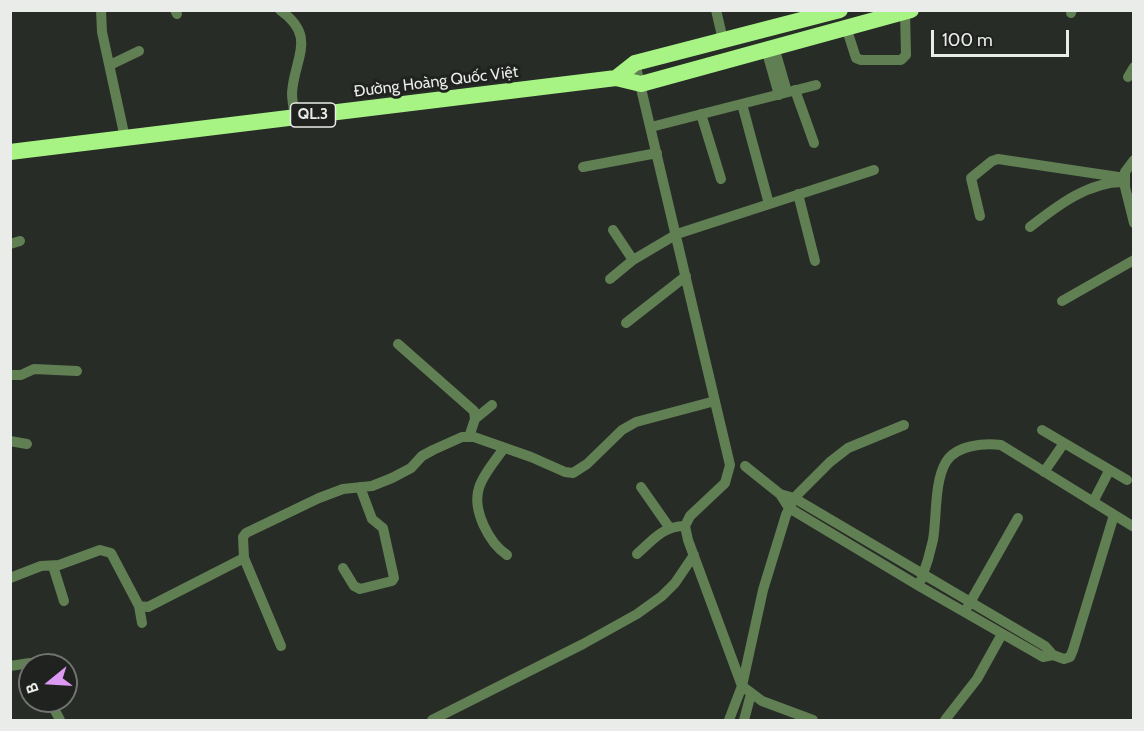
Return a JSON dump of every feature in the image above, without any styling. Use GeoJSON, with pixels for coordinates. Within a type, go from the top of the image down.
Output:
{"type":"FeatureCollection","features":[{"type":"Feature","properties":{"kind":"highway"},"geometry":{"type":"LineString","coordinates":[[616,78],[635,63],[840,10]]}},
{"type":"Feature","properties":{"kind":"highway","name":"Đường Hoàng Quốc Việt"},"geometry":{"type":"LineString","coordinates":[[10,152],[616,78],[641,84],[908,11]]}},
{"type":"Feature","properties":{"kind":"street"},"geometry":{"type":"LineString","coordinates":[[101,10],[102,32],[125,138]]}},
{"type":"Feature","properties":{"kind":"street"},"geometry":{"type":"LineString","coordinates":[[280,10],[288,16],[302,34],[301,52],[292,93],[295,117]]}},
{"type":"Feature","properties":{"kind":"street"},"geometry":{"type":"LineString","coordinates":[[716,10],[723,40]]}},
{"type":"Feature","properties":{"kind":"street"},"geometry":{"type":"LineString","coordinates":[[846,27],[856,58],[901,60],[906,55],[908,11]]}},
{"type":"Feature","properties":{"kind":"street"},"geometry":{"type":"LineString","coordinates":[[770,48],[787,92],[814,143]]}},
{"type":"Feature","properties":{"kind":"street"},"geometry":{"type":"LineString","coordinates":[[110,65],[139,51]]}},
{"type":"Feature","properties":{"kind":"street"},"geometry":{"type":"LineString","coordinates":[[635,63],[730,465],[725,483],[690,516],[685,526],[693,555],[742,686],[762,701],[813,720]]}},
{"type":"Feature","properties":{"kind":"street"},"geometry":{"type":"LineString","coordinates":[[1128,77],[1134,67]]}},
{"type":"Feature","properties":{"kind":"street"},"geometry":{"type":"LineString","coordinates":[[651,127],[816,85]]}},
{"type":"Feature","properties":{"kind":"street"},"geometry":{"type":"LineString","coordinates":[[742,104],[769,204]]}},
{"type":"Feature","properties":{"kind":"street"},"geometry":{"type":"LineString","coordinates":[[701,114],[721,179]]}},
{"type":"Feature","properties":{"kind":"street"},"geometry":{"type":"LineString","coordinates":[[583,167],[657,153]]}},
{"type":"Feature","properties":{"kind":"street"},"geometry":{"type":"LineString","coordinates":[[980,216],[971,178],[992,161],[998,159],[1125,180]]}},
{"type":"Feature","properties":{"kind":"street"},"geometry":{"type":"LineString","coordinates":[[1134,160],[1125,172],[1134,223]]}},
{"type":"Feature","properties":{"kind":"street"},"geometry":{"type":"LineString","coordinates":[[610,279],[633,260],[677,234],[874,170]]}},
{"type":"Feature","properties":{"kind":"street"},"geometry":{"type":"LineString","coordinates":[[1030,227],[1068,199],[1099,186],[1125,180]]}},
{"type":"Feature","properties":{"kind":"street"},"geometry":{"type":"LineString","coordinates":[[798,194],[815,261]]}},
{"type":"Feature","properties":{"kind":"street"},"geometry":{"type":"LineString","coordinates":[[614,230],[633,260]]}},
{"type":"Feature","properties":{"kind":"street"},"geometry":{"type":"LineString","coordinates":[[1062,301],[1134,260]]}},
{"type":"Feature","properties":{"kind":"street"},"geometry":{"type":"LineString","coordinates":[[626,323],[686,276]]}},
{"type":"Feature","properties":{"kind":"street"},"geometry":{"type":"LineString","coordinates":[[398,344],[474,411],[475,419],[469,437]]}},
{"type":"Feature","properties":{"kind":"street"},"geometry":{"type":"LineString","coordinates":[[10,375],[21,375],[34,369],[77,371]]}},
{"type":"Feature","properties":{"kind":"street"},"geometry":{"type":"LineString","coordinates":[[281,646],[244,558],[243,537],[246,533],[319,498],[344,489],[372,486],[392,478],[411,468],[422,456],[433,450],[469,437],[573,473],[586,464],[622,430],[636,422],[715,401]]}},
{"type":"Feature","properties":{"kind":"street"},"geometry":{"type":"LineString","coordinates":[[475,419],[492,405]]}},
{"type":"Feature","properties":{"kind":"street"},"geometry":{"type":"LineString","coordinates":[[729,720],[742,686],[763,590],[792,503],[822,470],[848,448],[904,425]]}},
{"type":"Feature","properties":{"kind":"street"},"geometry":{"type":"LineString","coordinates":[[1042,430],[1127,480]]}},
{"type":"Feature","properties":{"kind":"street"},"geometry":{"type":"LineString","coordinates":[[10,441],[27,444]]}},
{"type":"Feature","properties":{"kind":"street"},"geometry":{"type":"LineString","coordinates":[[919,586],[933,541],[940,478],[946,461],[970,446],[987,443],[1001,445],[1134,527]]}},
{"type":"Feature","properties":{"kind":"street"},"geometry":{"type":"LineString","coordinates":[[1044,472],[1064,443]]}},
{"type":"Feature","properties":{"kind":"street"},"geometry":{"type":"LineString","coordinates":[[504,448],[479,487],[477,497],[484,525],[499,549],[507,555]]}},
{"type":"Feature","properties":{"kind":"street"},"geometry":{"type":"LineString","coordinates":[[728,455],[792,503],[919,586],[1043,657],[1053,655]]}},
{"type":"Feature","properties":{"kind":"street"},"geometry":{"type":"LineString","coordinates":[[1093,502],[1109,471]]}},
{"type":"Feature","properties":{"kind":"street"},"geometry":{"type":"LineString","coordinates":[[343,568],[354,586],[360,589],[392,581],[394,578],[383,528],[372,519],[360,487]]}},
{"type":"Feature","properties":{"kind":"street"},"geometry":{"type":"LineString","coordinates":[[641,487],[669,527]]}},
{"type":"Feature","properties":{"kind":"street"},"geometry":{"type":"LineString","coordinates":[[792,503],[923,574],[1045,646],[1053,655],[1064,659],[1070,657],[1073,650],[1114,515]]}},
{"type":"Feature","properties":{"kind":"street"},"geometry":{"type":"LineString","coordinates":[[964,612],[1018,518]]}},
{"type":"Feature","properties":{"kind":"street"},"geometry":{"type":"LineString","coordinates":[[637,554],[669,527],[685,526]]}},
{"type":"Feature","properties":{"kind":"street"},"geometry":{"type":"LineString","coordinates":[[10,578],[40,566],[53,566],[105,550],[111,553],[139,606],[142,623]]}},
{"type":"Feature","properties":{"kind":"street"},"geometry":{"type":"LineString","coordinates":[[432,720],[593,639],[637,614],[662,596],[675,583],[693,555]]}},
{"type":"Feature","properties":{"kind":"street"},"geometry":{"type":"LineString","coordinates":[[139,606],[148,607],[160,602],[244,558]]}},
{"type":"Feature","properties":{"kind":"street"},"geometry":{"type":"LineString","coordinates":[[53,566],[64,601]]}},
{"type":"Feature","properties":{"kind":"street"},"geometry":{"type":"LineString","coordinates":[[945,720],[977,678],[1002,634]]}},
{"type":"Feature","properties":{"kind":"street"},"geometry":{"type":"LineString","coordinates":[[744,720],[751,694]]}}]}
